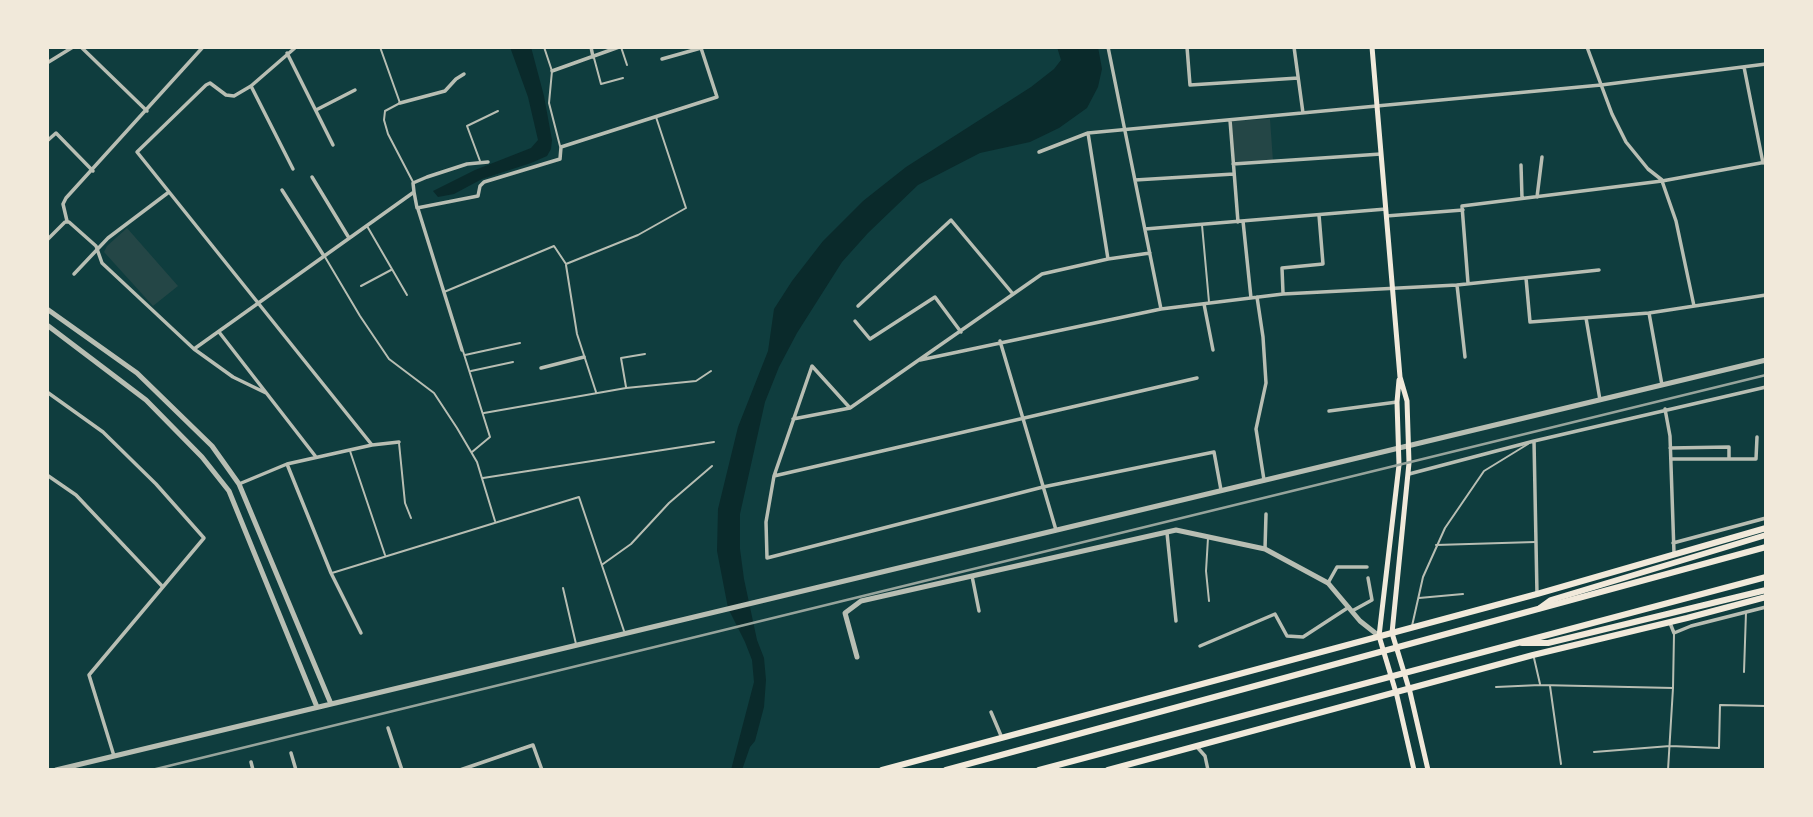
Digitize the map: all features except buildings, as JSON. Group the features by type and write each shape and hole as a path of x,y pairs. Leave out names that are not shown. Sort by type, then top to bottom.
{"main road":[{"path":"1372,47 1391,289 1400,377 1407,401 1409,474 1392,633 1409,689 1428,770"},
{"path":"1400,377 1397,402 1399,465 1379,636 1396,692 1414,770"},
{"path":"882,770 1537,594 1766,528"},
{"path":"1539,609 1551,600 1766,535"},
{"path":"946,770 1766,547"},
{"path":"1039,770 1766,577"},
{"path":"1517,643 1548,643 1766,590"},
{"path":"1537,594 1539,609"},
{"path":"1108,770 1533,655 1766,597"},
{"path":"1250,713 1255,730"}],"street":[{"path":"47,63 73,47"},
{"path":"81,47 147,111"},
{"path":"203,47 64,201 67,221 99,250 102,263 194,349 233,377 266,393"},
{"path":"296,47 251,86 234,96 229,96 216,86 206,85 137,152 372,445"},
{"path":"591,47 593,57"},
{"path":"552,71 620,47"},
{"path":"1108,47 1161,309"},
{"path":"1187,47 1190,85 1298,78"},
{"path":"1294,47 1303,113"},
{"path":"1587,47 1612,114 1626,142 1648,169 1662,181 1676,221 1694,306"},
{"path":"417,208 478,196 480,186 484,182 560,159 561,147 717,97 700,48 662,59"},
{"path":"287,53 333,145"},
{"path":"1040,152 1088,133 1601,85 1766,64"},
{"path":"1468,283 1462,206 1662,181 1765,162 1744,67"},
{"path":"400,103 445,91 464,74"},
{"path":"251,86 293,169"},
{"path":"316,110 355,90"},
{"path":"1230,120 1234,174 1251,298"},
{"path":"47,141 56,133 93,171"},
{"path":"1088,133 1108,259"},
{"path":"1233,164 1382,154"},
{"path":"1537,197 1542,157"},
{"path":"463,352 417,208 414,183 440,172 488,162"},
{"path":"1521,165 1522,198"},
{"path":"1135,180 1234,174"},
{"path":"312,177 349,238"},
{"path":"282,190 324,256"},
{"path":"74,274 108,238 169,192"},
{"path":"194,349 414,192"},
{"path":"1145,229 1319,215 1463,210"},
{"path":"1283,294 1282,268 1323,264 1319,215"},
{"path":"858,306 951,220 1013,294"},
{"path":"47,240 67,221"},
{"path":"793,419 850,408 1042,274 1108,259 1150,253"},
{"path":"920,360 1161,309 1283,294 1457,285 1600,270"},
{"path":"1526,278 1530,322 1649,313 1766,295"},
{"path":"1457,285 1465,357"},
{"path":"855,321 870,339 935,297 961,332"},
{"path":"1257,297 1266,383 1256,429 1264,480"},
{"path":"1207,303 1213,350"},
{"path":"47,309 154,388 212,446 239,484 331,704"},
{"path":"1649,313 1662,385"},
{"path":"1586,317 1600,400"},
{"path":"47,325 146,400 202,457 229,491 317,707"},
{"path":"219,331 316,457"},
{"path":"1000,341 1056,530"},
{"path":"541,368 584,357"},
{"path":"56,770 1766,360"},
{"path":"850,408 812,366 774,477 766,522 767,558 1043,487 1214,452 1222,491"},
{"path":"774,477 1197,378"},
{"path":"1409,474 1665,409 1766,387"},
{"path":"47,392 103,432 203,534 203,541 89,675 114,756"},
{"path":"1329,411 1397,402"},
{"path":"1665,409 1671,459 1674,553"},
{"path":"1671,459 1756,459 1757,437"},
{"path":"1534,441 1537,594"},
{"path":"229,491 239,484 287,464 350,449 399,442"},
{"path":"1670,448 1729,447 1730,459"},
{"path":"287,464 331,573 361,633"},
{"path":"47,475 76,495 162,586"},
{"path":"1265,550 1266,514"},
{"path":"1673,543 1766,518"},
{"path":"857,657 845,613 848,608 861,601 1176,530 1265,550 1328,583 1379,636"},
{"path":"1166,531 1176,621"},
{"path":"1328,583 1337,567 1367,567"},
{"path":"972,576 979,611"},
{"path":"1200,646 1275,614 1287,636 1303,636 1372,600 1368,578"},
{"path":"1670,622 1674,633 1691,626 1766,607"},
{"path":"991,712 1002,738"},
{"path":"388,728 402,770"},
{"path":"460,770 534,745 542,770"},
{"path":"1196,746 1205,756 1208,770"},
{"path":"291,753 296,770"},
{"path":"251,762 253,770"}],"lane":[{"path":"282,47 287,53"},
{"path":"380,47 400,103 385,111 384,120 399,157 414,183"},
{"path":"544,47 552,71 549,103 561,147"},
{"path":"620,47 627,65"},
{"path":"593,57 601,84 623,78"},
{"path":"481,162 467,126 498,111"},
{"path":"566,264 638,235 686,208 656,117"},
{"path":"1202,225 1207,303"},
{"path":"366,226 407,295"},
{"path":"443,292 554,246 566,264 577,334 596,393"},
{"path":"324,256 389,359 433,393 472,453 496,522"},
{"path":"361,286 392,269"},
{"path":"472,453 490,437 463,352 520,343"},
{"path":"626,388 621,358 645,354"},
{"path":"470,372 513,362"},
{"path":"484,414 626,388 696,381 711,371"},
{"path":"1412,627 1423,577 1436,545 1484,471 1534,441"},
{"path":"399,442 405,503 411,518"},
{"path":"482,478 714,442"},
{"path":"350,449 385,556"},
{"path":"602,565 631,544 669,503 712,466"},
{"path":"331,573 579,497 625,634"},
{"path":"1208,537 1206,571 1209,601"},
{"path":"1436,545 1536,542"},
{"path":"564,588 576,645"},
{"path":"1418,598 1464,594"},
{"path":"1744,672 1746,611"},
{"path":"1628,770 1668,769 1674,633"},
{"path":"1533,655 1540,685"},
{"path":"1496,687 1550,685 1673,688"},
{"path":"1550,685 1561,764"},
{"path":"1594,752 1670,746 1719,748 1720,705 1766,706"}],"shaded area":[{"path":"510,47 531,47 544,96 552,140 551,149 547,156 531,163 482,179 454,194 438,197 433,191 475,170 531,148 538,140 528,97"},
{"path":"1057,47 1098,47 1102,69 1098,87 1087,108 1059,128 1030,142 980,153 918,185 842,262 779,367 765,402 740,514 740,549 744,579 757,640 764,658 764,707 755,741 750,747 742,770 731,770 754,682 752,660 728,608 717,551 718,509 738,427 768,351 774,309 823,241 863,201 906,167 1031,87 1054,69 1061,60"},
{"path":"1270,119 1273,161 1233,163 1231,121"},
{"path":"127,228 178,286 153,306 104,252"}],"railway":[{"path":"152,770 1766,375"}]}
